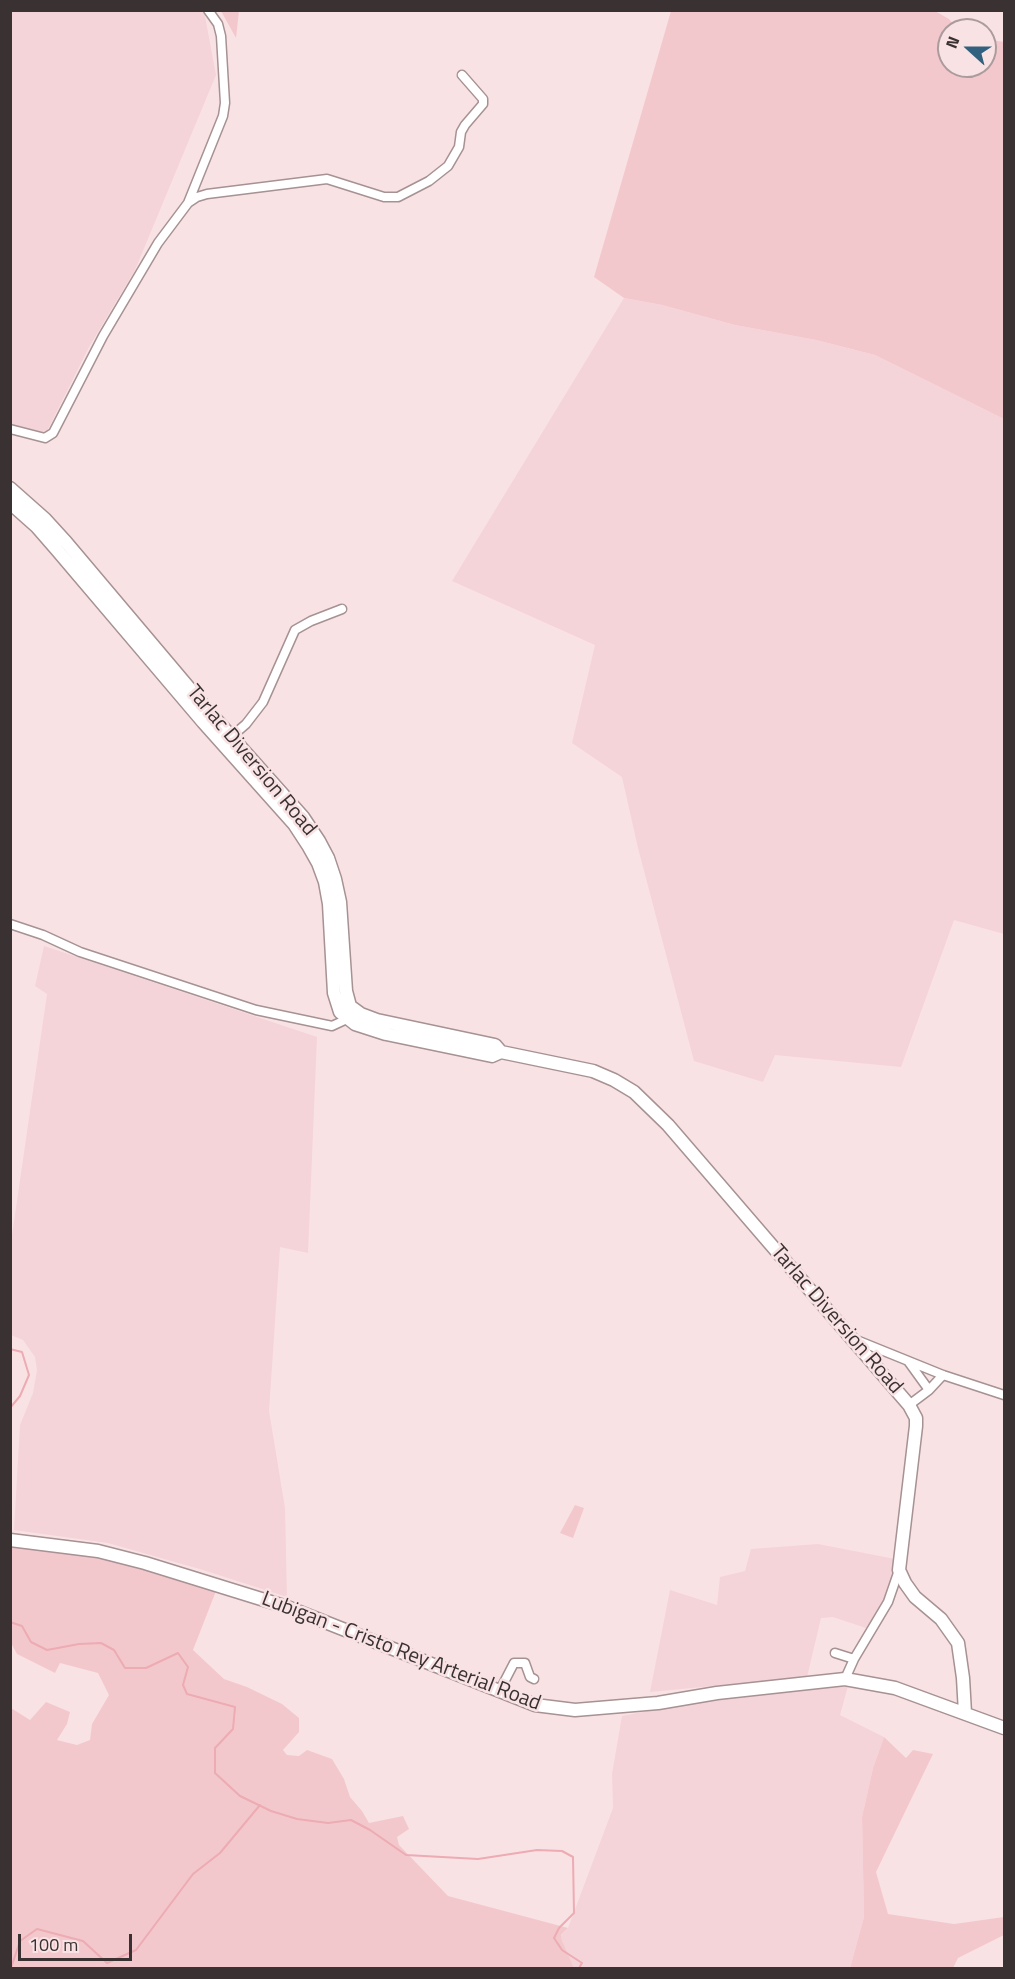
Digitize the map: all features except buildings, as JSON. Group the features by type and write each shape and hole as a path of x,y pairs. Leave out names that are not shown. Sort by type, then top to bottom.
{"main road":[{"name":"Tarlac Diversion Road","path":"10,488 45,519 66,542 303,817 328,858 340,902 346,991 350,1014"},
{"name":"Tarlac Diversion Road","path":"10,503 57,550 294,824 309,847 325,882 329,904 336,1003 340,1012 360,1014 389,1023 495,1045 501,1052 593,1071 634,1092 668,1125 909,1405 916,1418 916,1426 899,1570"},
{"name":"Lubigan - Cristo Rey Arterial Road","path":"10,1540 98,1551 145,1563 286,1607 535,1705 575,1710 658,1703 717,1693 845,1679 895,1688 1005,1728"},
{"path":"899,1570 904,1583 915,1597 941,1619 958,1643 965,1713"}],"street":[{"path":"10,429 45,438 53,433 103,336 158,243 188,203 223,116 225,103 221,36 218,24 208,10"},
{"path":"188,203 207,194 327,179 389,198 398,197 429,181 448,166 459,147 461,132 483,104 483,99 462,75"},
{"path":"231,736 246,724 263,702 295,630 342,609"},
{"path":"10,924 43,935 80,952 256,1010 332,1026 350,1014"},
{"path":"854,1339 943,1376 1005,1395"},
{"path":"908,1361 929,1390"},
{"path":"909,1405 943,1376"},
{"path":"845,1679 854,1659 888,1602 899,1570"},
{"path":"836,1653 854,1659"},
{"path":"499,1692 514,1663 525,1663 530,1677 534,1679"}],"shaded area":[{"path":"10,11 204,11 216,75 135,270 89,347 46,433 11,424"},
{"path":"221,11 239,11 236,38"},
{"path":"671,11 935,11 947,18 937,18 937,78 997,78 997,41 1004,42 1004,419 875,355 624,298 594,277"},
{"path":"624,298 875,355 1004,419 1004,934 954,920 901,1067 775,1055 763,1082 694,1061 638,848 622,777 572,743 595,645 452,581"},
{"path":"44,946 317,1037 308,1253 280,1247 269,1411 285,1508 287,1597 108,1543 14,1530 20,1425 33,1393 37,1370 35,1357 23,1340 11,1335 10,1249 47,994 35,986"},
{"path":"575,1505 584,1508 573,1538 560,1533"},
{"path":"818,1544 895,1559 888,1595 869,1629 833,1617 821,1618 807,1677 650,1692 670,1590 717,1605 720,1577 745,1571 751,1549"},
{"path":"11,1547 111,1559 216,1591 193,1650 224,1679 282,1704 299,1718 299,1732 283,1750 287,1755 299,1756 307,1750 332,1759 344,1779 350,1797 369,1823 403,1816 409,1829 397,1837 399,1845 448,1896 568,1928 561,1935 574,1968 11,1968 11,1708 30,1720 46,1702 70,1712 67,1724 57,1740 77,1745 90,1740 92,1724 109,1695 98,1673 60,1663 55,1673 17,1654 11,1643"},
{"path":"848,1686 840,1715 884,1737 873,1768 862,1817 864,1917 850,1968 574,1968 563,1946 561,1936 568,1928 613,1808 612,1774 622,1716 683,1704 783,1691"},
{"path":"884,1737 906,1758 913,1750 933,1754 876,1872 888,1914 954,1924 1004,1917 1004,1935 958,1958 953,1968 850,1968 864,1917 862,1817 873,1768"}],"waterway":[{"path":"10,1349 22,1352 29,1375 20,1396 10,1408"},
{"path":"10,1622 22,1626 31,1642 47,1650 79,1644 101,1643 114,1650 125,1668 146,1668 178,1653 188,1667 183,1685 187,1694 235,1707 233,1729 215,1748 215,1773 240,1796 271,1811 297,1819 328,1823 351,1820 406,1855 478,1859 537,1850 562,1851 573,1857 574,1913 559,1928 554,1938 562,1950 582,1963 579,1968"},
{"path":"11,1968 20,1941 37,1929 83,1941 107,1963 136,1950 193,1874 220,1853 260,1805"}]}
